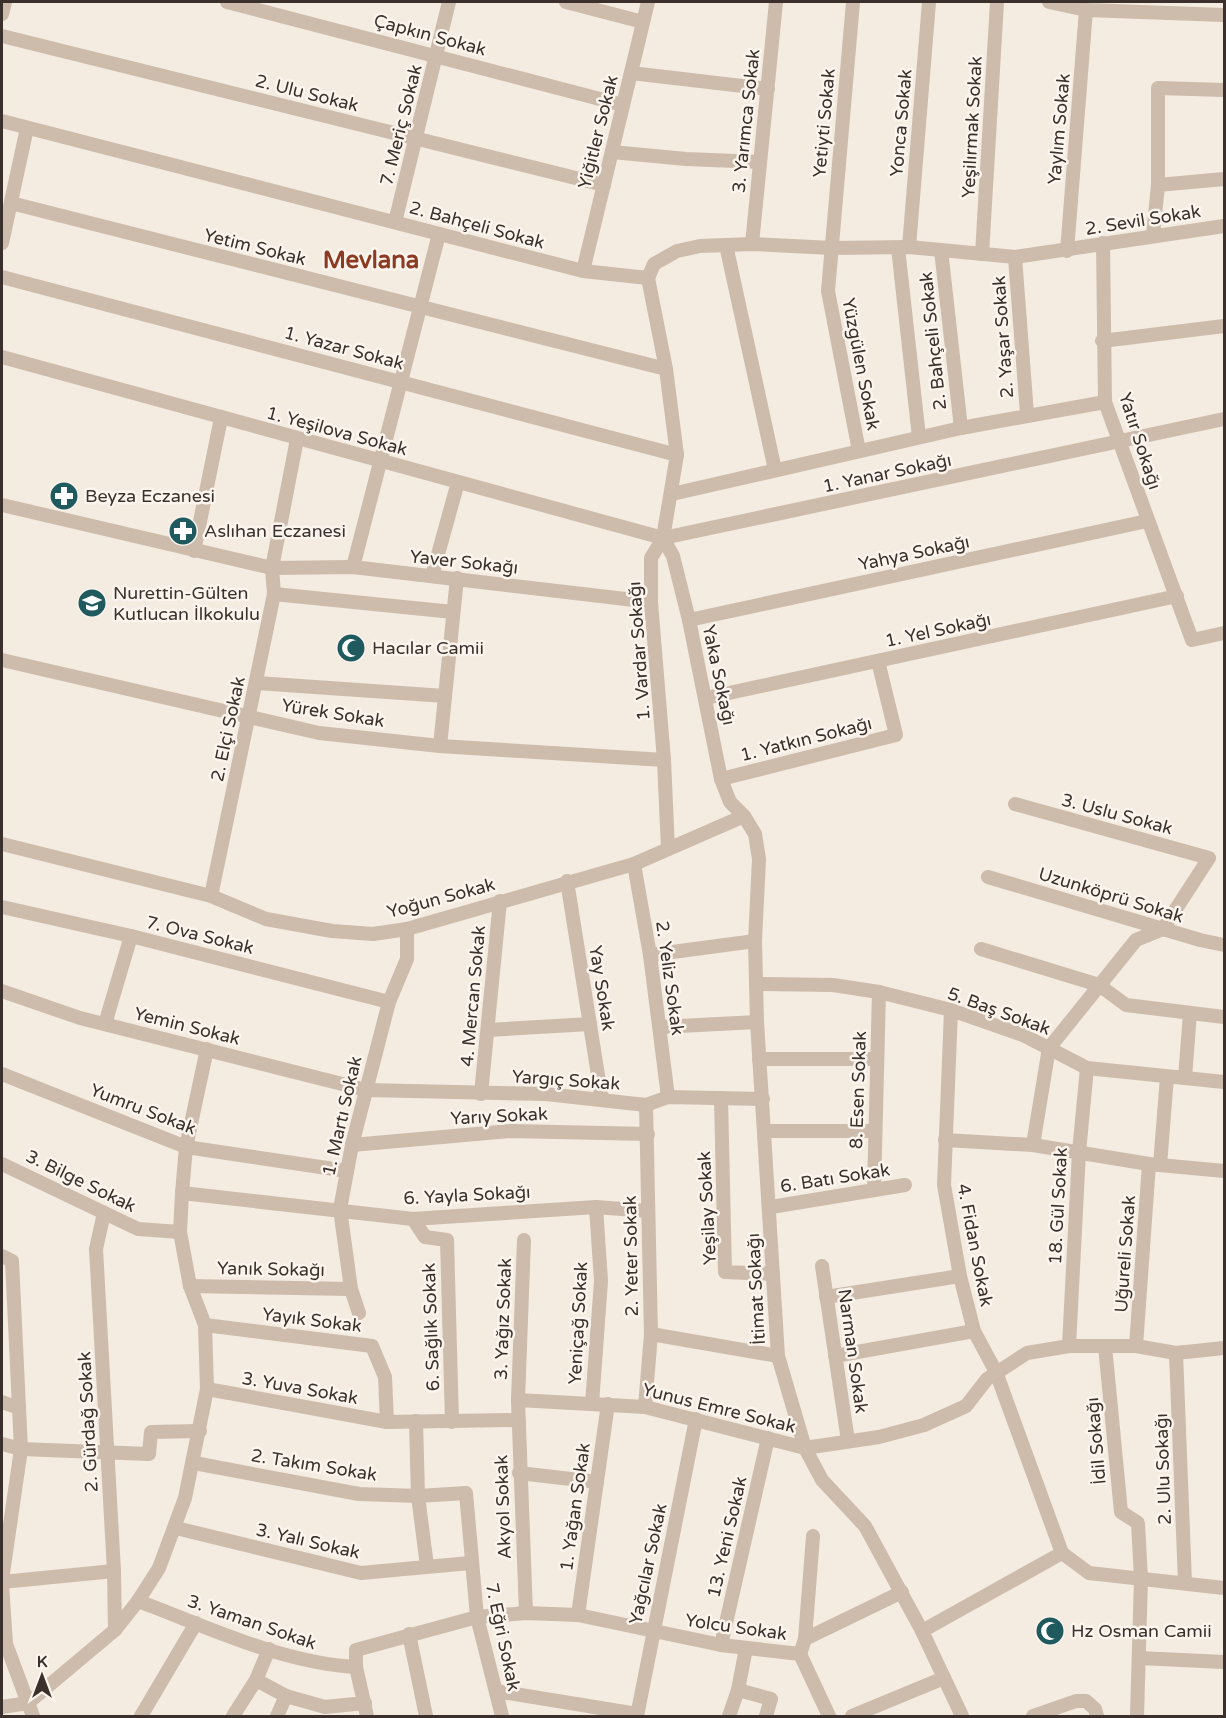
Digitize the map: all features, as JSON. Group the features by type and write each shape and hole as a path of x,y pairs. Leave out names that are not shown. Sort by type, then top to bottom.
{"street":[{"path":"2,15 5,2"},
{"name":"Çapkın Sokak","path":"227,2 623,105"},
{"name":"7. Meriç Sokak","path":"395,222 449,2"},
{"path":"566,2 643,22"},
{"name":"Yiğitler Sokak","path":"583,271 648,2"},
{"name":"3. Yarımca Sokak","path":"752,244 776,2"},
{"name":"Yetiyti Sokak","path":"832,248 853,2"},
{"name":"Yonca Sokak","path":"919,437 903,248 928,2"},
{"name":"Yeşilırmak Sokak","path":"982,254 997,2"},
{"path":"1050,2 1086,10 1224,15"},
{"name":"Yaylım Sokak","path":"1067,251 1086,10"},
{"name":"2. Ulu Sokak","path":"2,36 604,185"},
{"path":"631,73 768,89"},
{"path":"1153,236 1158,185 1158,88 1224,90"},
{"name":"2. Bahçeli Sokak","path":"2,121 583,271 648,278 654,264 677,251 726,245 903,248 1016,257 1067,251"},
{"path":"2,243 27,128"},
{"path":"612,152 686,159 760,162"},
{"path":"1158,185 1224,179"},
{"name":"Yetim Sokak","path":"10,203 666,369"},
{"name":"2. Sevil Sokak","path":"1067,251 1103,243 1224,226"},
{"path":"353,567 439,234"},
{"name":"Yatır Sokağı","path":"1103,243 1102,341 1105,402 1192,640 1224,633"},
{"path":"726,245 775,470"},
{"name":"Yüzgülen Sokak","path":"832,248 828,291 859,451"},
{"name":"2. Bahçeli Sokak","path":"941,250 961,428"},
{"name":"2. Yaşar Sokak","path":"1016,257 1027,414"},
{"name":"1. Yazar Sokak","path":"2,277 677,455"},
{"name":"1. Vardar Sokağı","path":"648,278 666,369 677,455 663,538 651,558 651,602 664,760 668,849"},
{"path":"1102,341 1224,326"},
{"name":"1. Yeşilova Sokak","path":"2,358 663,538"},
{"path":"672,494 961,428 1027,414 1105,402"},
{"path":"194,551 221,418"},
{"name":"1. Yanar Sokağı","path":"663,538 1224,419"},
{"name":"2. Elçi Sokak","path":"211,896 274,594 272,568 297,438"},
{"path":"432,576 458,482"},
{"name":"Yaver Sokağı","path":"2,505 272,568 353,567 651,602"},
{"name":"Yahya Sokağı","path":"689,620 1147,521"},
{"name":"Yaka Sokağı","path":"663,538 674,556 706,698 721,779 730,802 744,816"},
{"path":"440,746 457,578"},
{"path":"274,594 453,612"},
{"name":"1. Yel Sokağı","path":"706,698 1177,596"},
{"name":"Yürek Sokak","path":"2,660 319,733 440,746 664,760"},
{"name":"1. Yatkın Sokağı","path":"721,779 896,735 878,661"},
{"path":"257,683 445,696"},
{"name":"3. Uslu Sokak","path":"1015,804 1209,858 1163,929"},
{"name":"Yoğun Sokak","path":"2,844 211,896 266,919 332,931 373,934 407,929 567,881 634,864 744,816"},
{"name":"İtimat Sokağı","path":"744,816 755,834 759,859 755,941 757,1022 771,1207 778,1356 805,1448 822,1480 865,1526 922,1631 962,1716"},
{"name":"2. Yeliz Sokak","path":"634,864 650,955 668,1097"},
{"name":"Uzunköprü Sokak","path":"988,877 1224,945"},
{"name":"Yay Sokak","path":"567,881 602,1101"},
{"name":"4. Mercan Sokak","path":"481,1094 500,901"},
{"name":"7. Ova Sokak","path":"2,907 131,936 389,1002"},
{"name":"1. Martı Sokak","path":"359,1313 351,1289 340,1209 352,1145 389,1002 407,960 407,929"},
{"path":"1033,1145 1049,1048 1136,940 1163,929"},
{"path":"105,1024 131,936"},
{"path":"650,955 755,941"},
{"path":"981,949 1099,985 1126,1005 1224,1017"},
{"name":"5. Baş Sokak","path":"757,984 833,985 879,992 951,1010 1023,1035 1087,1068 1224,1082"},
{"name":"Yemin Sokak","path":"2,991 105,1024 366,1090"},
{"name":"8. Esen Sokak","path":"873,1190 879,992"},
{"name":"4. Fidan Sokak","path":"951,1010 944,1185 960,1276 974,1330 996,1372 1062,1553"},
{"path":"1185,1078 1190,1013"},
{"path":"660,1028 757,1022"},
{"path":"488,1030 590,1024"},
{"path":"2,1707 30,1710 115,1630 138,1601 159,1568 176,1528 194,1463 207,1389 205,1325 190,1286 180,1232 186,1147 207,1048"},
{"path":"759,1059 877,1059"},
{"name":"18. Gül Sokak","path":"1069,1346 1078,1152 1087,1068"},
{"name":"Yumru Sokak","path":"2,1074 186,1147 347,1171"},
{"name":"Uğureli Sokak","path":"1136,1346 1154,1165 1167,1077"},
{"name":"Yargıç Sokak","path":"366,1090 546,1094 646,1105 668,1097 763,1099"},
{"name":"Yeşilay Sokak","path":"721,1098 725,1272 773,1274"},
{"name":"2. Yeter Sokak","path":"645,1407 651,1334 646,1211 648,1134 646,1105"},
{"name":"Yarıy Sokak","path":"352,1145 512,1131 648,1134"},
{"path":"765,1131 875,1131"},
{"path":"945,1140 1033,1145 1154,1165 1224,1171"},
{"name":"3. Bilge Sokak","path":"2,1164 138,1228 180,1232"},
{"name":"6. Batı Sokak","path":"771,1207 905,1185"},
{"name":"6. Yayla Sokağı","path":"182,1193 413,1219 596,1207 646,1211"},
{"name":"Yeniçağ Sokak","path":"592,1404 601,1281 596,1207"},
{"name":"2. Gürdağ Sokak","path":"104,1213 96,1249 114,1571 115,1630"},
{"name":"6. Sağlık Sokak","path":"413,1219 425,1237 447,1240 452,1422"},
{"name":"3. Yağız Sokak","path":"518,1400 524,1240"},
{"path":"7,1259 21,1449 5,1526 2,1582 4,1643 30,1710"},
{"name":"Narman Sokak","path":"822,1266 848,1442"},
{"path":"826,1297 960,1276"},
{"name":"Yanık Sokağı","path":"190,1286 351,1289"},
{"name":"Yayık Sokak","path":"205,1325 372,1346 385,1377 387,1422"},
{"path":"835,1356 974,1330"},
{"path":"651,1334 778,1356"},
{"path":"2,1340 15,1347"},
{"path":"805,1448 848,1442 924,1425 966,1406 996,1372 1027,1353 1069,1346 1136,1346 1176,1353 1224,1348"},
{"name":"İdil Sokağı","path":"1105,1346 1121,1512 1138,1523 1141,1579"},
{"name":"2. Ulu Sokağı","path":"1176,1353 1185,1583"},
{"name":"3. Yuva Sokak","path":"207,1389 387,1422 518,1420"},
{"name":"Yunus Emre Sokak","path":"518,1400 645,1407 805,1448"},
{"name":"Akyol Sokak","path":"518,1400 526,1613"},
{"path":"2,1402 19,1408"},
{"name":"1. Yağan Sokak","path":"578,1615 608,1404"},
{"name":"Yağcılar Sokak","path":"637,1715 696,1419"},
{"path":"416,1421 418,1496 427,1566"},
{"path":"2,1444 21,1449 149,1454 151,1432 200,1431"},
{"name":"13. Yeni Sokak","path":"721,1644 768,1438"},
{"name":"2. Takım Sokak","path":"194,1463 358,1494 418,1496 466,1493"},
{"path":"519,1473 597,1482"},
{"name":"7. Eğri Sokak","path":"466,1493 470,1563 477,1617 502,1716"},
{"name":"3. Yalı Sokak","path":"176,1528 360,1573 470,1563"},
{"path":"806,1639 813,1536"},
{"path":"922,1631 1062,1553 1089,1574 1224,1588"},
{"path":"2,1582 114,1571"},
{"path":"1137,1716 1141,1579"},
{"name":"Yolcu Sokak","path":"356,1667 356,1650 477,1617 526,1613 578,1615 652,1632 746,1648 800,1654 806,1639 902,1592"},
{"name":"3. Yaman Sokak","path":"138,1601 269,1649 320,1665 356,1667"},
{"path":"141,1716 196,1623"},
{"path":"409,1634 426,1716"},
{"path":"729,1716 738,1690 746,1648"},
{"path":"233,1716 256,1680 269,1649"},
{"path":"800,1654 829,1716"},
{"path":"1139,1658 1224,1662"},
{"path":"256,1680 286,1696 325,1712 366,1710 356,1667"},
{"path":"852,1716 944,1678"},
{"path":"738,1690 771,1699 766,1716"},
{"path":"496,1691 637,1715"},
{"path":"277,1716 286,1696"},
{"path":"1033,1716 1076,1701 1086,1701 1095,1708 1097,1716"}],"place":[{"name":"Beyza Eczanesi","path":"64,496"},
{"name":"Aslıhan Eczanesi","path":"183,531"},
{"name":"Nurettin-Gülten Kutlucan İlkokulu","path":"92,603"},
{"name":"Hacılar Camii","path":"351,648"},
{"name":"Hz Osman Camii","path":"1050,1631"}],"district":[{"name":"Mevlana","path":"371,260"}]}
